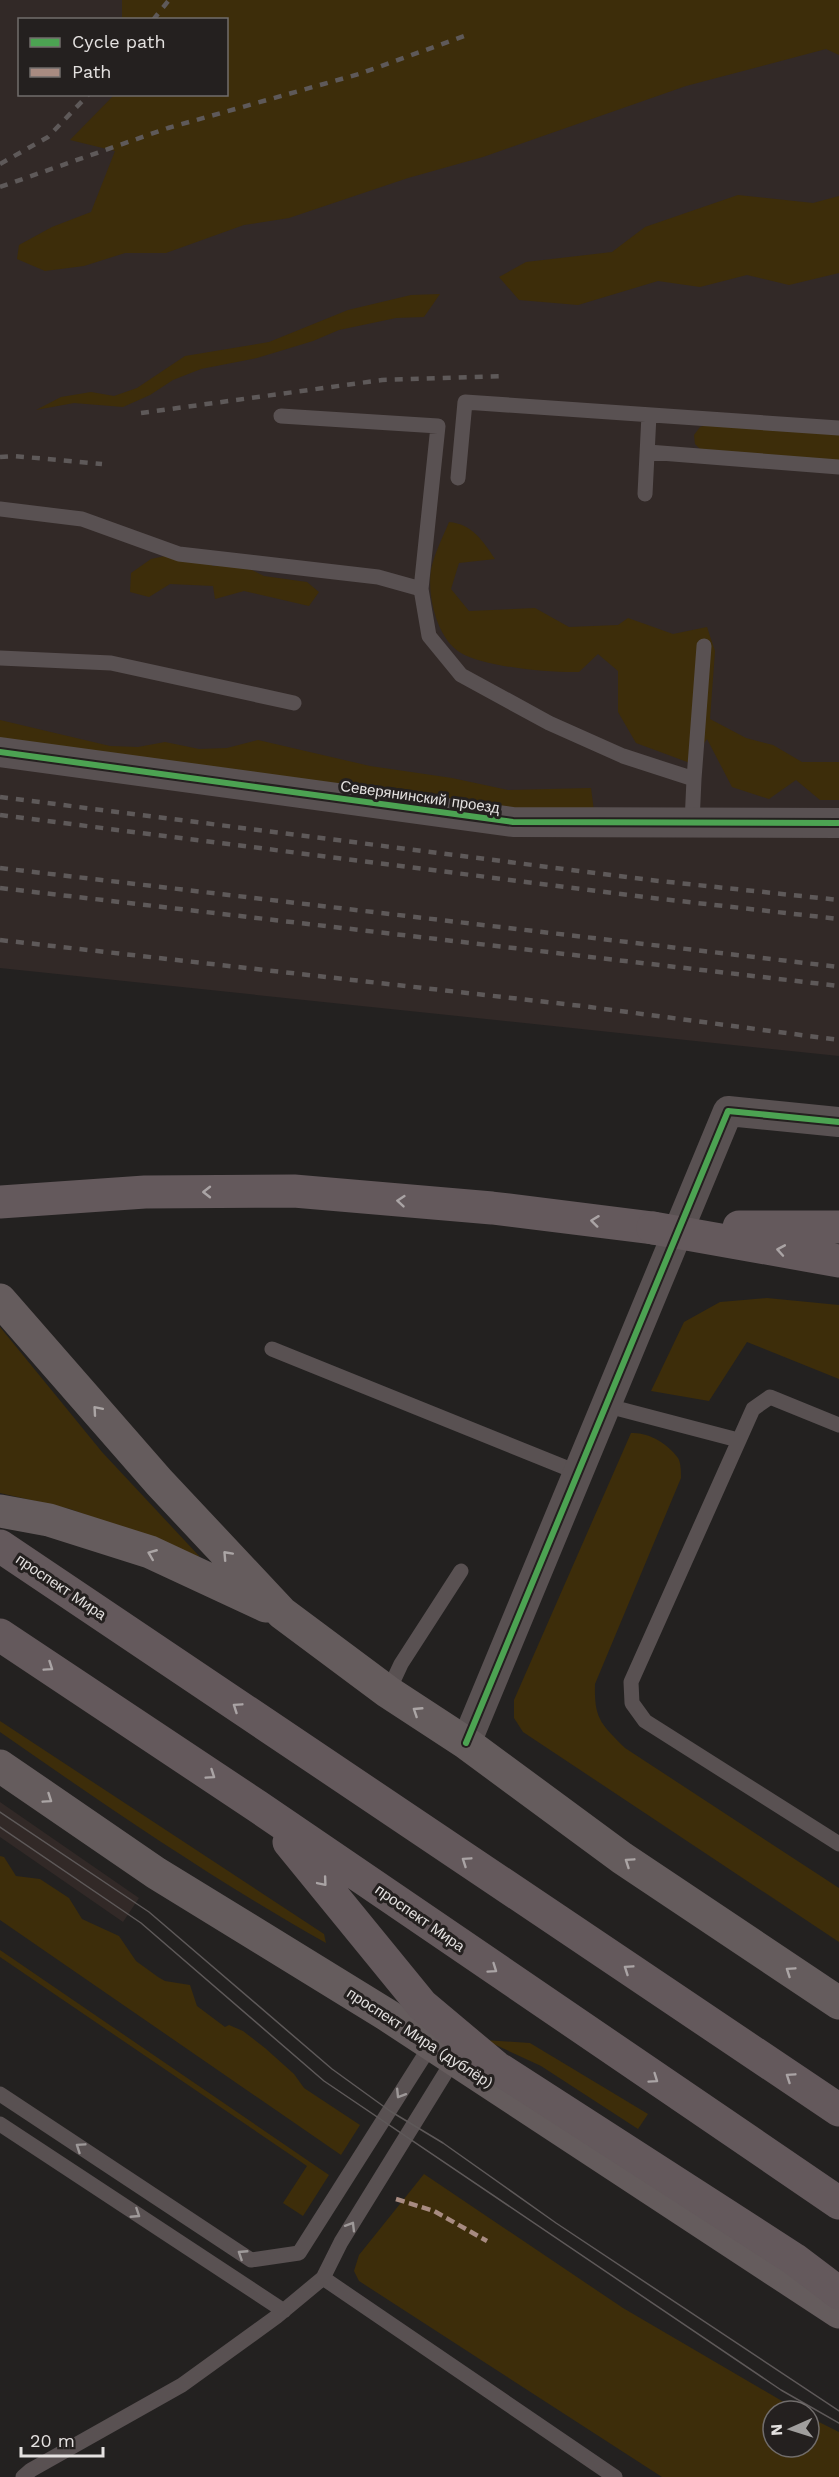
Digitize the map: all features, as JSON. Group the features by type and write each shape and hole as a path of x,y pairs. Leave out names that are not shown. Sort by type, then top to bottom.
{"main road":[{"path":"0,1202 145,1192 294,1191 492,1208 653,1228 839,1261"},
{"path":"653,1228 839,1227"},
{"path":"0,1300 159,1482 282,1613 388,1692 466,1743 622,1858 839,2003"},
{"path":"0,1511 49,1520 150,1552 282,1613"},
{"name":"проспект Мира","path":"0,1546 839,2110"},
{"name":"проспект Мира","path":"0,1635 257,1806 839,2204"},
{"name":"проспект Мира (дублёр)","path":"0,1766 231,1921 442,2052 839,2312"},
{"path":"257,1806 422,2005 496,2067"},
{"path":"231,1921 496,2067 794,2259 839,2293"}],"street":[{"name":"Северянинский проезд","path":"0,752 513,822 839,823"},
{"path":"466,1743 608,1406 728,1111 839,1122"}],"lane":[{"path":"458,478 465,402 839,428"},
{"path":"645,494 649,415"},
{"path":"281,416 438,426 421,589 429,636 461,675 549,723 623,756 694,779"},
{"path":"648,452 839,467"},
{"path":"0,508 82,519 179,554 378,577 421,589"},
{"path":"693,823 704,645"},
{"path":"0,658 111,663 294,703"},
{"path":"272,1349 579,1473"},
{"path":"839,1425 770,1397 753,1409 631,1682 632,1703 645,1721 839,1844"},
{"path":"608,1406 738,1440"},
{"path":"388,1692 401,1664 461,1571"},
{"path":"0,2094 251,2260 299,2253 442,2052"},
{"path":"23,2477 31,2470 182,2385 284,2311 323,2278 442,2052"},
{"path":"0,2124 284,2311"},
{"path":"323,2278 615,2477"}],"shaded area":[{"path":"0,0 839,0 839,1056 0,968"},
{"path":"122,0 839,0 839,55 826,49 686,86 483,157 408,178 289,218 244,225 166,253 125,253 84,266 45,271 17,259 19,245 52,227 91,212 115,151 70,140 113,96 228,96 228,18 122,18"},
{"path":"738,195 813,203 839,196 839,273 789,285 747,275 700,287 658,281 578,305 519,300 499,277 526,262 612,252 645,227"},
{"path":"440,294 424,317 396,318 339,330 313,341 257,358 201,369 173,380 150,395 123,407 74,403 36,410 61,397 91,392 114,396 137,388 185,356 269,342 348,310 411,295"},
{"path":"713,423 839,432 839,463 703,452 695,444 694,435 700,427"},
{"path":"449,522 457,523 470,530 481,540 495,559 459,563 451,589 469,611 535,608 569,627 618,625 628,618 673,634 707,627 715,651 710,719 746,738 773,745 802,762 839,762 839,800 820,800 796,780 769,799 732,787 707,739 690,763 636,743 618,712 618,671 598,654 579,672 567,672 501,665 461,653 446,638 432,604 430,580 432,564"},
{"path":"194,550 213,566 244,566 264,576 307,582 319,592 309,606 244,591 215,599 213,586 170,584 149,597 130,592 131,573 151,559"},
{"path":"0,720 110,746 138,747 165,742 199,749 227,748 258,740 370,766 452,778 508,790 591,788 594,811 608,828 0,751"},
{"path":"767,1298 839,1305 839,1379 747,1342 709,1401 651,1391 684,1322 720,1302"},
{"path":"0,1327 102,1452 200,1557 70,1509 0,1493"},
{"path":"631,1433 651,1437 669,1448 679,1460 681,1478 595,1684 598,1713 610,1733 625,1748 839,1888 839,1942 523,1732 514,1718 514,1700"},
{"path":"0,1721 324,1934 326,1943 161,1842 80,1787 0,1732"},
{"path":"0,1802 139,1898 123,1922 0,1837"},
{"path":"0,1856 4,1857 16,1876 40,1879 69,1898 82,1919 119,1936 136,1961 158,1977 165,1981 190,1985 197,2006 225,2027 229,2025 243,2031 294,2074 304,2088 360,2125 341,2155 0,1920"},
{"path":"0,1950 329,2175 303,2216 283,2203 307,2166 0,1957"},
{"path":"485,2040 530,2043 648,2114 638,2129 541,2066"},
{"path":"424,2174 623,2308 778,2399 761,2399 761,2459 821,2459 821,2423 839,2432 839,2477 662,2477 359,2281 354,2271 359,2255"}],"tram line":[{"path":"0,1812 149,1912 332,2069 390,2111 443,2143 556,2223 839,2411"},
{"path":"0,1827 141,1923 324,2081 781,2390 839,2423"}],"railway":[{"path":"155,18 169,0"},
{"path":"0,187 168,128 359,74 470,34"},
{"path":"0,164 48,137 87,96"},
{"path":"141,413 382,380 505,376"},
{"path":"0,457 14,456 102,464"},
{"path":"0,797 650,880 839,900"},
{"path":"0,815 644,897 839,919"},
{"path":"0,868 839,967"},
{"path":"0,888 839,986"},
{"path":"0,940 582,1006 839,1040"}],"marked path":[{"path":"396,2199 434,2211 487,2241"}],"cycle path":[{"path":"0,752 513,822 839,823"},
{"path":"466,1743 728,1111 839,1122"}]}
